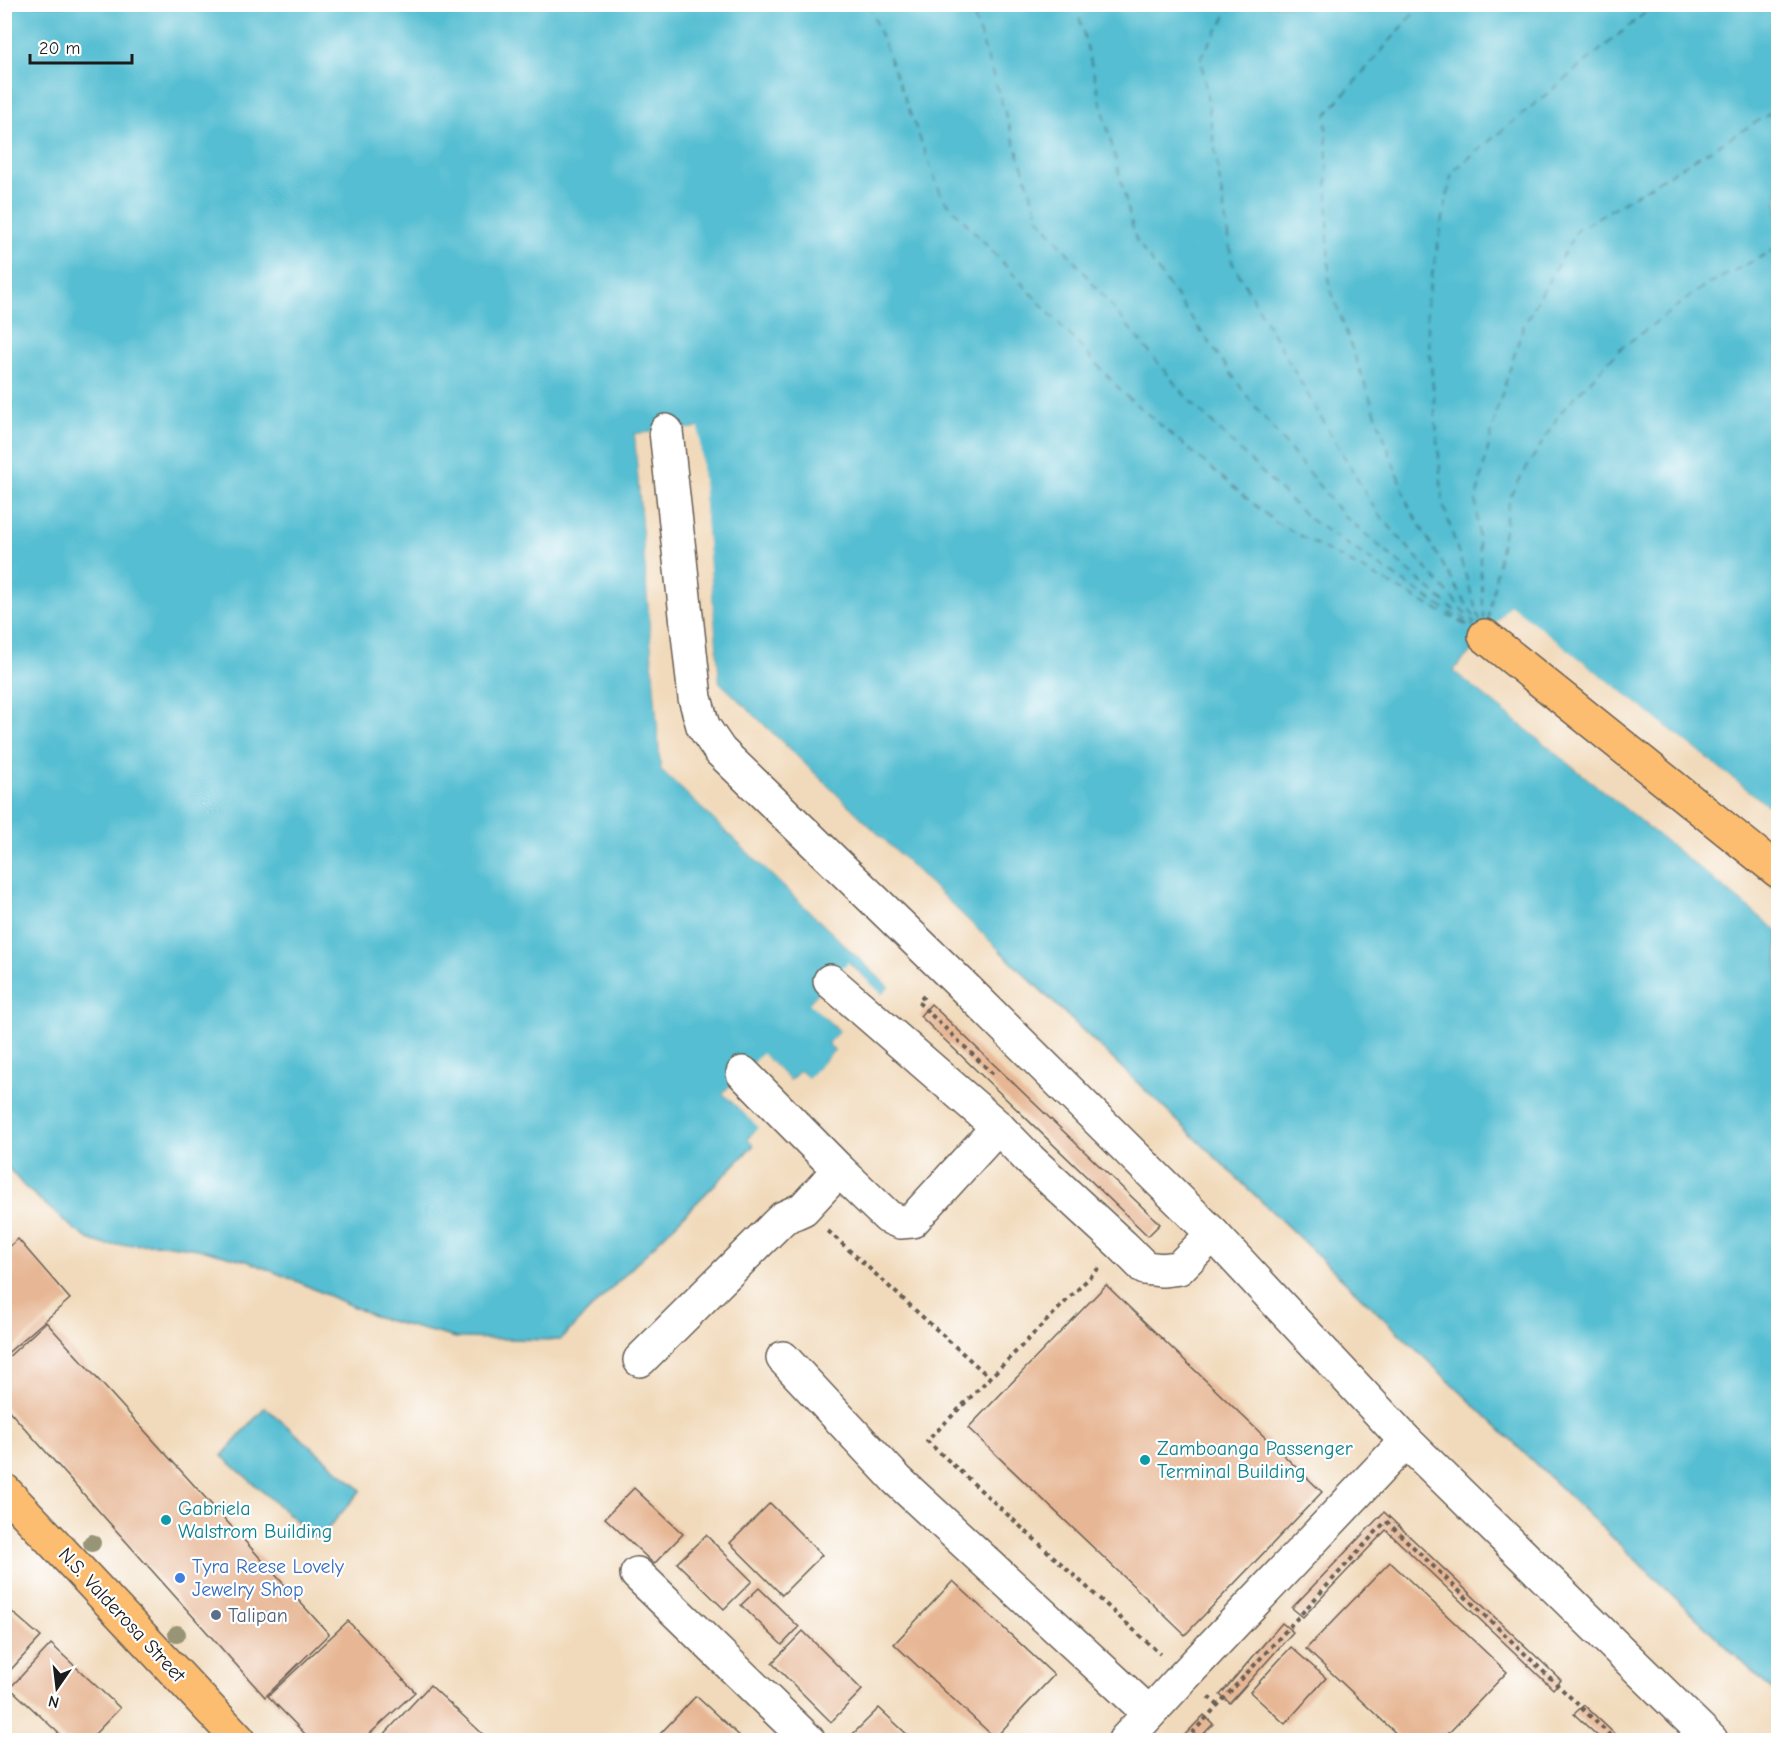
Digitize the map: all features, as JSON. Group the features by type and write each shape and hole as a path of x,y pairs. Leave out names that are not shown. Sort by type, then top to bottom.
{"main road":[{"path":"1485,636 1779,871"},
{"name":"N.S. Valderosa Street","path":"4,1490 239,1740"}],"street":[{"path":"666,431 695,698 703,726 720,751 965,988 1213,1234 1406,1441 1711,1740"},
{"path":"830,981 998,1127 1145,1268 1162,1270 1179,1268 1213,1234"},
{"path":"743,1072 888,1217 900,1222 912,1221 998,1127"},
{"path":"640,1360 783,1218 803,1209 839,1170"},
{"path":"783,1358 897,1480 1149,1713"},
{"path":"1125,1740 1406,1441"},
{"path":"637,1574 808,1740"}],"path":[{"path":"803,1209 990,1378"},
{"path":"927,1441 1218,1705"},
{"path":"1186,1740 1386,1521 1615,1740"}],"water":[{"path":"4,5 1778,5 1778,814 1510,605 1454,671 1778,931 1778,1696 719,682 698,428 635,434 661,769 889,987 882,995 849,963 810,1002 840,1032 828,1043 835,1050 808,1079 800,1071 790,1081 762,1054 723,1093 759,1127 748,1138 754,1145 560,1340 456,1338 378,1318 247,1261 205,1250 163,1244 106,1245 88,1239 74,1229 24,1186 4,1163"},
{"path":"265,1407 361,1490 318,1540 222,1456"}],"pier":[{"path":"699,428 719,682 1000,951 998,953 717,684 696,431 638,437 663,767 892,987 884,997 881,997 848,967 814,1002 843,1030 832,1043 838,1049 837,1052 809,1081 800,1075 791,1084 762,1058 727,1093 761,1125 761,1129 752,1139 756,1147 748,1139 758,1127 723,1093 762,1053 790,1081 800,1071 808,1078 835,1050 828,1043 840,1031 809,1003 848,962 882,994 889,987 661,769 635,434"},
{"path":"1510,604 1778,814 1778,817 1510,609 1458,670 1778,927 1778,931 1454,671"}],"building":[{"path":"931,1004 1160,1224 1148,1236 920,1016"},
{"path":"18,1239 70,1299 4,1356 4,1251"},
{"name":"Zamboanga Passenger Terminal Building","path":"1106,1285 1322,1492 1185,1635 968,1428"},
{"name":"Gabriela Walstrom Building","path":"46,1322 329,1634 265,1697 4,1405 4,1361"},
{"path":"634,1488 683,1534 654,1564 605,1518"},
{"path":"770,1503 822,1555 782,1595 730,1543"},
{"path":"1384,1512 1561,1680 1553,1689 1386,1530 1303,1617 1292,1608"},
{"path":"706,1535 752,1581 724,1609 677,1563"},
{"path":"1390,1562 1507,1672 1442,1740 1403,1740 1306,1649"},
{"path":"953,1581 1054,1675 995,1738 894,1644"},
{"path":"759,1588 799,1627 782,1645 741,1605"},
{"path":"4,1605 41,1637 4,1677"},
{"path":"348,1621 415,1692 363,1740 311,1740 268,1696"},
{"path":"1282,1623 1293,1632 1230,1703 1220,1695"},
{"path":"803,1631 862,1690 831,1722 772,1663"},
{"path":"51,1644 120,1708 89,1740 66,1740 10,1688"},
{"path":"1291,1647 1326,1678 1285,1724 1250,1692"},
{"path":"430,1685 487,1738 485,1740 379,1740"},
{"path":"696,1696 744,1740 667,1740 660,1734"},
{"path":"1584,1705 1621,1740 1602,1740 1574,1714"},
{"path":"879,1708 913,1740 852,1740 849,1738"},
{"path":"1204,1715 1213,1724 1198,1740 1180,1740"}],"ferry route":[{"path":"869,4 942,197 1125,395 1275,522 1471,628"},
{"path":"970,4 1039,218 1187,398 1308,518 1471,627"},
{"path":"1076,4 1136,240 1250,400 1342,514 1473,626"},
{"path":"1233,4 1201,57 1232,262 1376,511 1475,624"},
{"path":"1422,4 1326,115 1329,284 1409,507 1477,622"},
{"path":"1480,621 1443,504 1426,306 1452,172 1656,4"},
{"path":"1484,620 1476,500 1497,410 1523,327 1577,230 1778,109"},
{"path":"1488,620 1510,496 1560,413 1620,349 1703,287 1778,248"}],"place":[{"name":"Zamboanga Passenger Terminal Building","path":"1145,1460"},
{"name":"Gabriela Walstrom Building","path":"166,1520"},
{"name":"Tyra Reese Lovely Jewelry Shop","path":"180,1578"},
{"name":"Talipan","path":"216,1615"}]}
